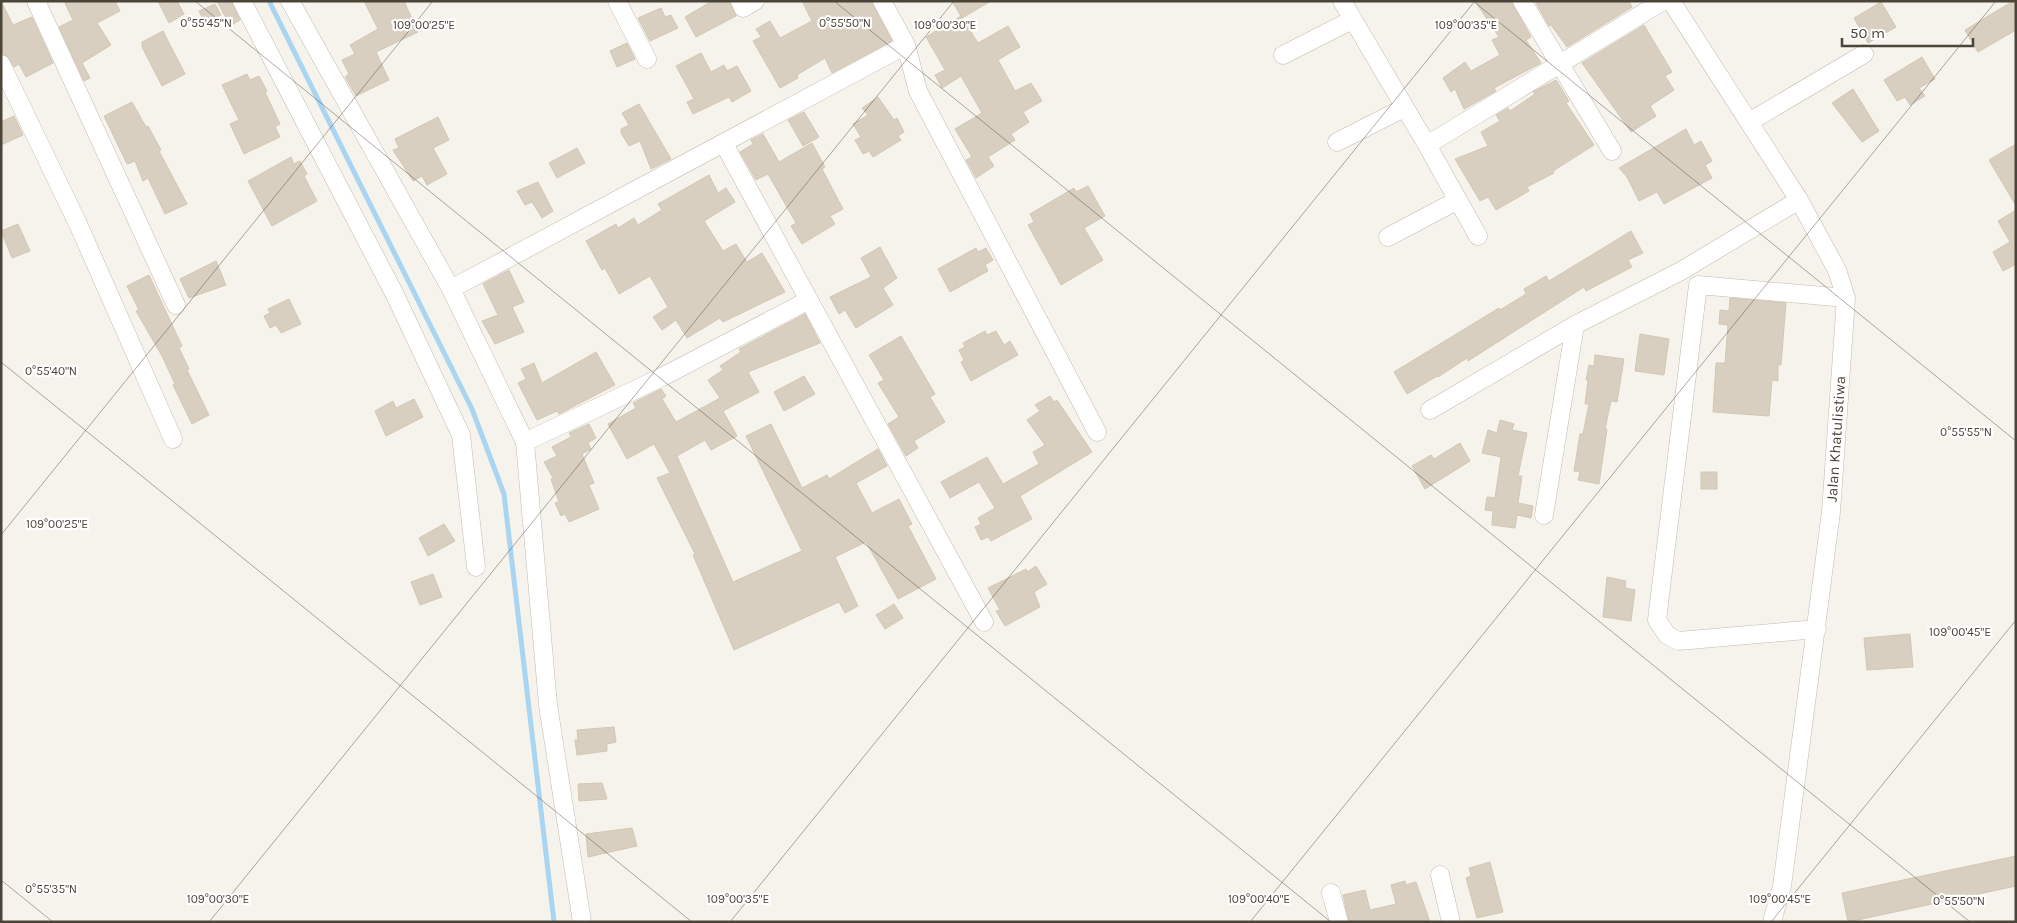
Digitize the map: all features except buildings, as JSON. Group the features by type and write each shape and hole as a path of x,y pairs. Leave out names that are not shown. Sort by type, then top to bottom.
{"street":[{"path":"36,1 176,305"},
{"path":"242,1 395,295 461,435 476,567"},
{"path":"290,1 452,289 525,442 548,705 582,922"},
{"path":"618,1 647,59"},
{"path":"740,1 743,8 755,1"},
{"path":"882,1 906,45 918,91 1097,432"},
{"path":"1342,1 1428,146 1478,236"},
{"path":"1522,1 1612,151"},
{"path":"1428,146 1663,1"},
{"name":"Jalan Khatulistiwa","path":"1671,1 1798,200 1837,270 1846,298 1832,502 1817,629 1782,886 1772,922"},
{"path":"1283,55 1352,20"},
{"path":"452,289 906,45"},
{"path":"1748,122 1864,54"},
{"path":"1,64 78,224 173,438"},
{"path":"1337,142 1404,108"},
{"path":"724,144 984,622"},
{"path":"1388,237 1458,200"},
{"path":"1430,410 1575,325 1681,271 1798,200"},
{"path":"1681,271 1698,285 1846,298"},
{"path":"1698,285 1657,620 1667,635 1678,641 1817,629"},
{"path":"525,442 662,377 809,300"},
{"path":"1544,515 1575,325"},
{"path":"1440,875 1451,922"},
{"path":"1331,893 1339,922"}],"waterway":[{"path":"269,1 472,409 504,494 554,922"}]}
